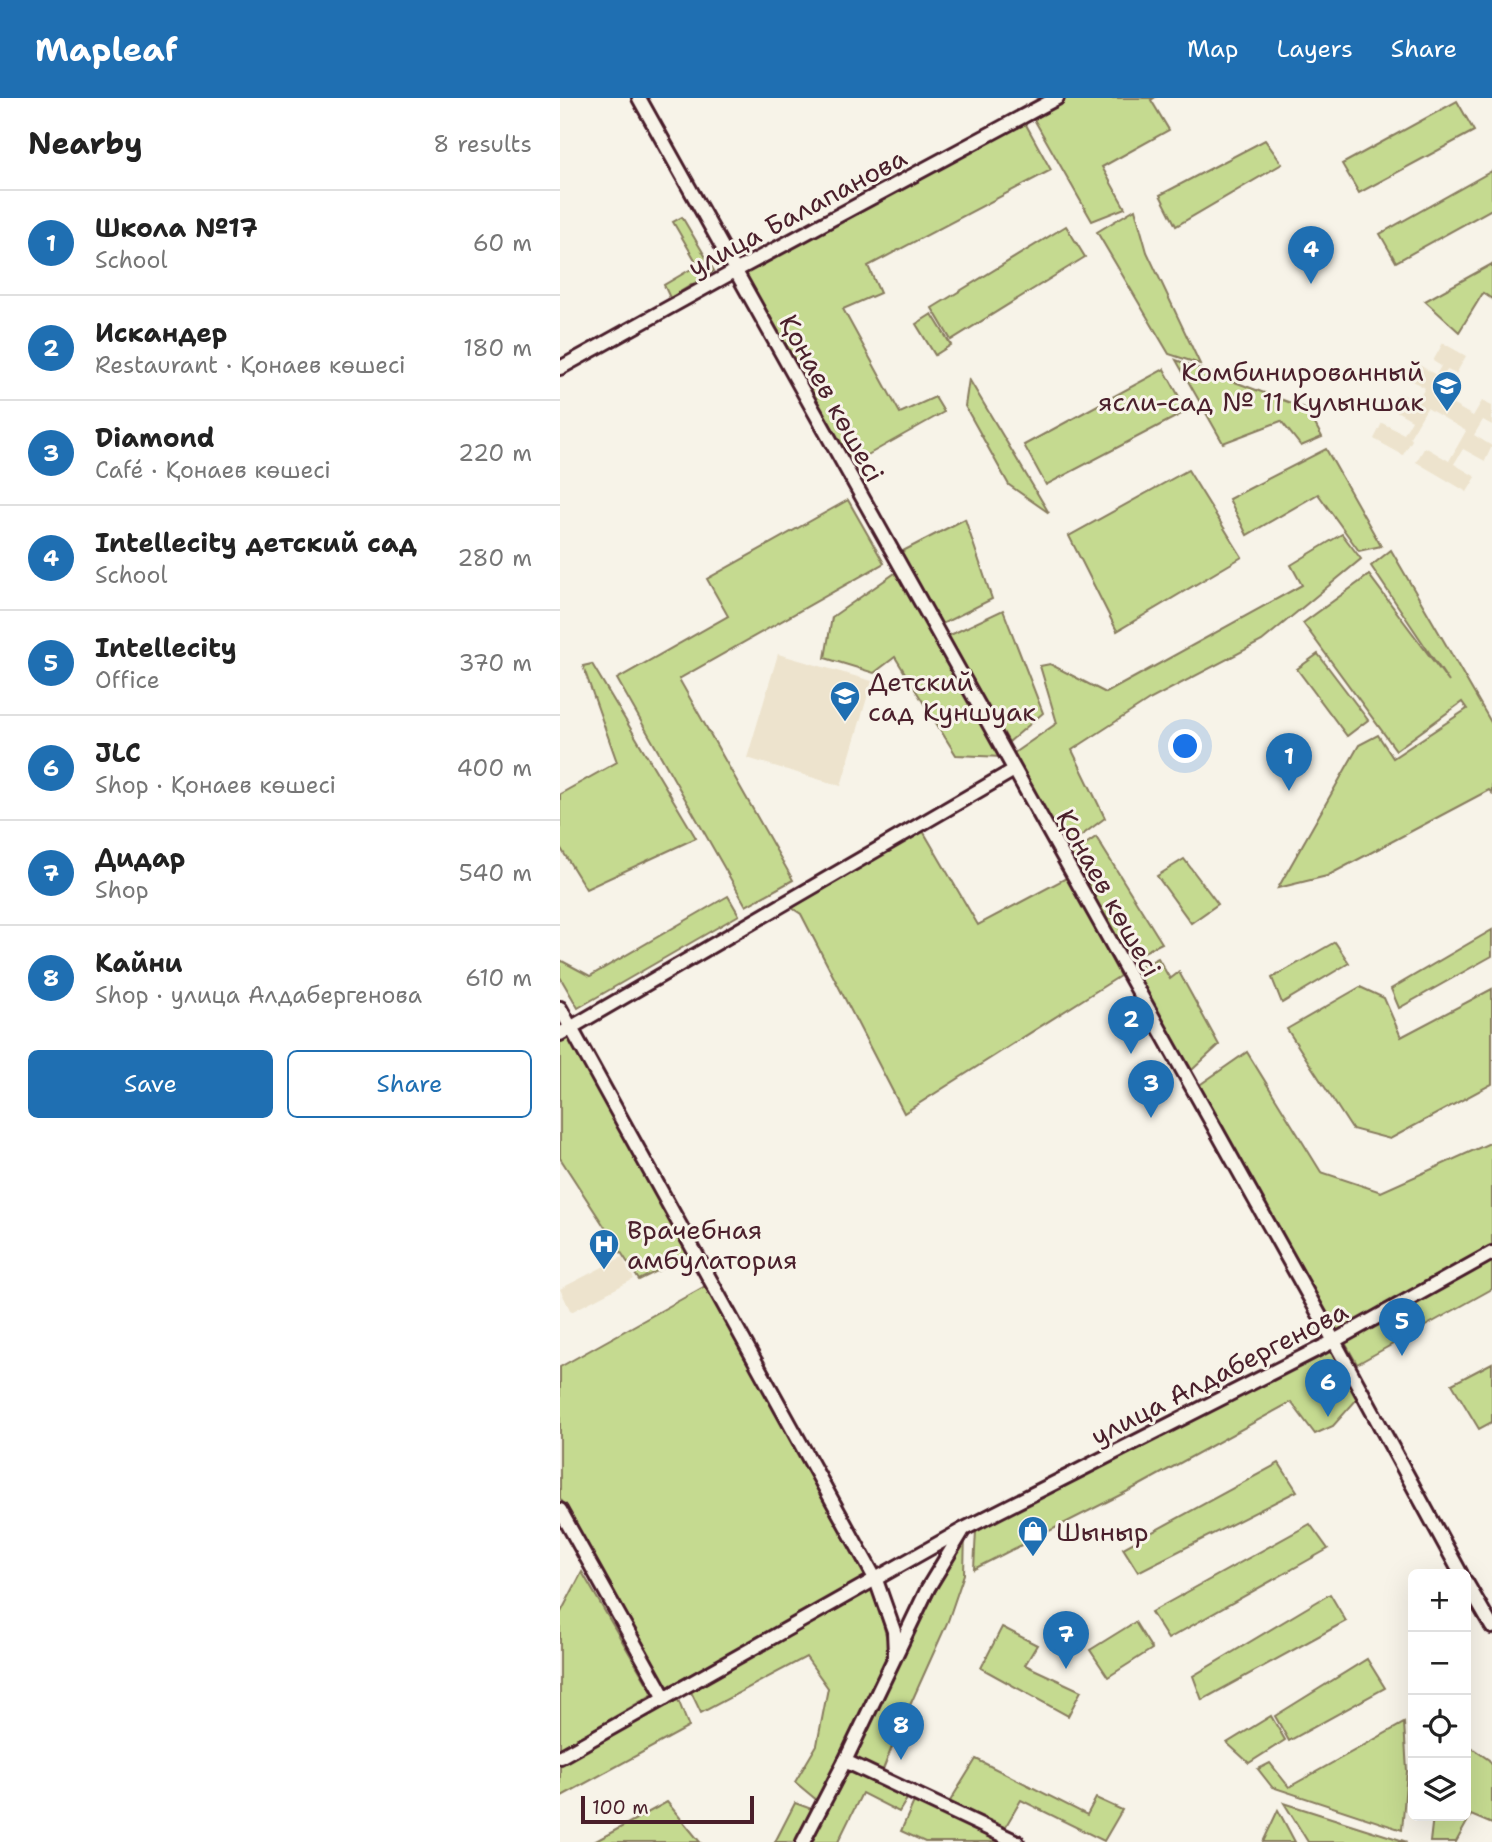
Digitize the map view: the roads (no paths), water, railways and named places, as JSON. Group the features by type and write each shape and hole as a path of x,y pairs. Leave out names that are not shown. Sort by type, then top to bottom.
{"street":[{"name":"Қонаев көшесі","path":"639,98 1334,1341 1458,1569"},
{"name":"улица Балапанова","path":"560,368 1057,98"},
{"path":"565,1031 1014,770"},
{"path":"560,1008 565,1031 876,1580 894,1631 895,1655"},
{"name":"улица Алдабергенова","path":"560,1757 964,1529 1334,1341 1492,1253"},
{"path":"560,1510 665,1698"},
{"path":"803,1842 928,1588 964,1529"},
{"path":"1471,1591 1492,1628"},
{"path":"845,1761 1017,1842"}],"place":[{"name":"Intellecity детский сад","path":"1311,284"},
{"name":"Комбинированный ясли-сад № 11 Кулыншак","path":"1447,413"},
{"name":"Детский сад Куншуак","path":"845,723"},
{"name":"Школа №17","path":"1289,791"},
{"name":"Искандер","path":"1131,1054"},
{"name":"Diamond","path":"1151,1118"},
{"name":"Врачебная амбулатория","path":"604,1271"},
{"name":"Intellecity","path":"1402,1356"},
{"name":"JLC","path":"1328,1417"},
{"name":"Шыныр","path":"1033,1558"},
{"name":"Дидар","path":"1066,1669"},
{"name":"Кайни","path":"901,1760"}]}
